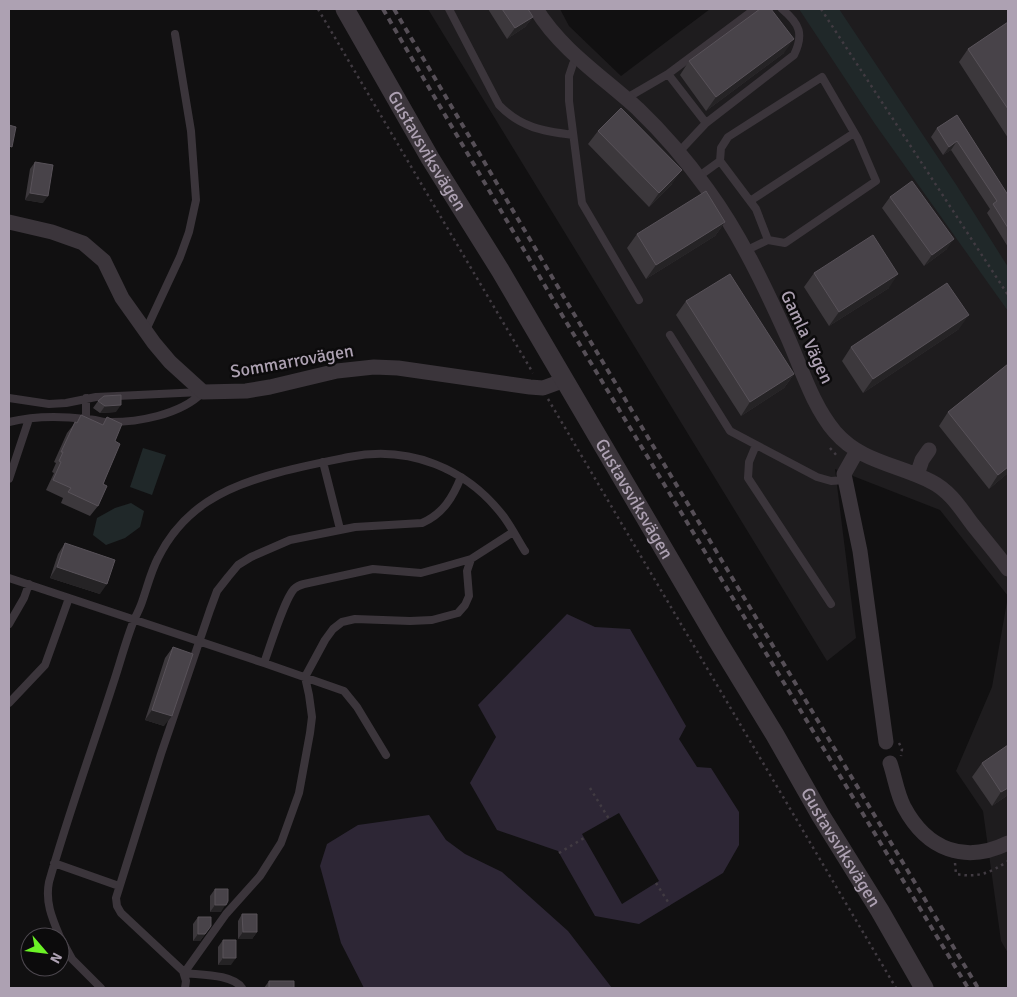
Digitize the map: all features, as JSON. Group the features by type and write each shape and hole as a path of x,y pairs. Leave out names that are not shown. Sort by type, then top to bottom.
{"street":[{"name":"Gustavsviksvägen","path":"344,9 430,158 500,270 716,640 775,735 924,988"},
{"name":"Gamla Vägen","path":"536,9 545,24 557,38 643,115 698,177 723,212 745,251 822,415 835,432 857,451 881,463 932,482 948,494 1008,569"},
{"path":"9,222 52,232 83,243 104,261 122,298 146,332 170,362 203,392"},
{"name":"Sommarrovägen","path":"203,392 246,391 270,388 337,371 374,367 398,368 541,388 565,380"},
{"path":"917,475 922,460 929,450"},
{"path":"857,451 844,474 860,551 886,742"},
{"path":"890,763 904,806 915,825 928,838 954,852 969,853 995,849 1008,843"}],"lane":[{"path":"449,9 499,105 509,116 544,132 573,135"},
{"path":"625,99 668,74 755,9"},
{"path":"678,153 706,123 794,56 799,44 800,30 793,19 782,9"},
{"path":"146,332 180,257 189,232 196,200 191,131 175,34"},
{"path":"577,57 569,76 569,101 582,203 639,300"},
{"path":"668,74 706,123"},
{"path":"745,251 768,240 785,243 876,181 854,133 822,76 728,137 721,148 720,161 756,209 768,240"},
{"path":"750,201 854,133"},
{"path":"698,177 720,161"},
{"path":"670,335 730,431 817,477 832,481 845,480"},
{"path":"9,398 49,404 66,403 86,398 203,392"},
{"path":"9,422 29,419 86,418 104,422 123,421 176,410 194,401 203,392"},
{"path":"86,398 86,418"},
{"path":"9,479 29,419"},
{"path":"756,445 749,462 748,478 831,604"},
{"path":"56,927 47,902 48,887 54,863 134,619 157,560 169,539 181,525 206,503 225,492 252,481 323,462 363,454 384,453 426,460 446,468 476,487 505,518 525,551"},
{"path":"323,462 340,529"},
{"path":"185,988 184,973 120,913 116,898 217,591 238,565 269,548 290,540 340,529 380,524 422,523 440,512 449,502 461,477"},
{"path":"264,663 285,605 292,591 297,587 373,569 421,573 471,559 513,532"},
{"path":"184,973 226,914 260,876 281,843 298,793 310,733 312,717 305,677 325,640 333,629 342,622 354,618 410,621 432,620 458,613 465,606 469,596 467,571 471,559"},
{"path":"9,578 344,691 357,706 386,755"},
{"path":"9,624 24,598 29,584"},
{"path":"9,703 45,665 69,598"},
{"path":"54,863 119,886"},
{"path":"70,955 82,971 101,988"},
{"path":"184,973 229,979 238,983 242,988"}],"path":[{"path":"318,9 896,988"},
{"path":"821,9 1008,296"},
{"path":"510,335 515,333"},
{"path":"590,788 609,819"},
{"path":"559,853 584,838"},
{"path":"954,852 956,874 965,876 987,874 1008,861"},
{"path":"656,883 670,905"}],"shaded area":[{"path":"428,9 560,9 569,26 621,76 710,9 1008,9 1008,596 940,510 835,469 856,638 827,661"},
{"path":"799,9 839,9 957,186 1008,267 1008,311 875,124"},
{"path":"143,448 166,455 152,495 130,487"},
{"path":"131,503 144,511 140,527 125,538 106,545 93,535 97,518 115,508"},
{"path":"1008,596 1008,953 1001,941 983,811 956,771 992,687"},
{"path":"567,614 595,627 630,629 686,726 679,739 697,767 711,768 739,812 739,845 723,873 639,924 595,916 558,851 497,830 470,783 496,737 478,705","holes":["619,813 659,881 622,904 582,834"]},
{"path":"429,815 446,840 465,854 502,872 568,931 612,988 364,988 341,943 320,866 327,844 358,825"}],"building":[{"path":"502,9 528,9 533,17 515,28"},
{"path":"760,9 771,9 794,39 716,97 689,61"},
{"path":"1008,22 1008,109 968,49"},
{"path":"621,108 682,170 659,193 598,131"},
{"path":"957,115 1008,195 1008,228 993,204 997,201 957,141 949,147 937,128"},
{"path":"9,125 16,127 12,147 9,146"},
{"path":"35,162 53,165 48,196 30,193"},
{"path":"912,181 954,239 932,255 890,197"},
{"path":"706,191 725,222 656,265 637,234"},
{"path":"873,235 898,274 839,312 814,273"},
{"path":"730,274 794,374 750,402 686,301"},
{"path":"947,283 969,315 873,379 851,347"},
{"path":"1008,364 1008,467 998,475 948,412"},
{"path":"121,395 121,405 105,406 98,401 104,396"},
{"path":"81,415 103,425 107,417 122,424 115,441 120,444 103,484 107,486 98,506 68,492 71,488 53,480 61,462 59,461 63,452 61,452 75,422 77,423"},
{"path":"65,543 115,560 107,584 57,567"},
{"path":"173,647 193,654 172,716 152,710"},
{"path":"1008,745 1008,788 1001,792 982,763"},
{"path":"215,889 228,889 226,905 215,905"},
{"path":"242,914 257,914 257,932 243,932"},
{"path":"198,917 211,917 211,926 205,934 198,934"},
{"path":"223,940 236,940 236,958 223,958"},
{"path":"269,981 294,981 294,988 269,988"}],"railway":[{"path":"383,9 562,315 968,988"},
{"path":"394,9 571,309 978,988"}]}
